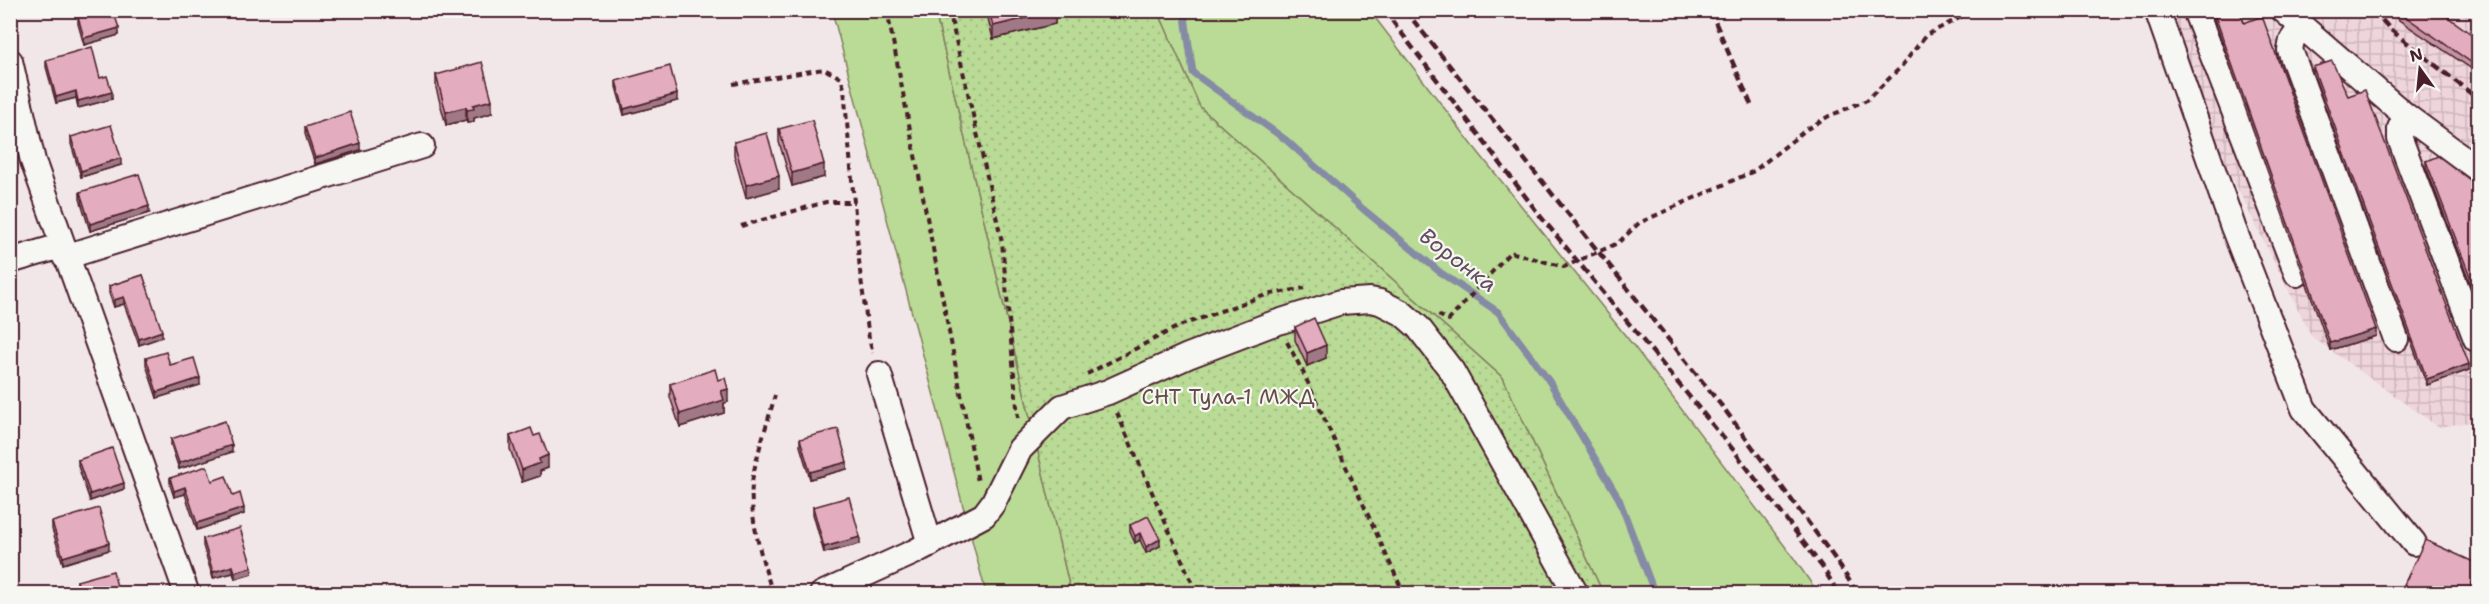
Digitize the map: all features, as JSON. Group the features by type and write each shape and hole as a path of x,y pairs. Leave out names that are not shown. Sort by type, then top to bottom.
{"street":[{"path":"2157,10 2233,227 2304,409 2414,543"},
{"path":"2195,10 2297,274"},
{"path":"2283,10 2406,116 2478,168"},
{"path":"2302,26 2292,40 2290,50 2396,339"},
{"path":"10,61 33,162 63,252 187,594"},
{"path":"2406,116 2400,128 2400,139 2476,339"},
{"path":"10,261 63,252 422,146"},
{"path":"822,594 930,544 984,515 993,503 1020,449 1062,407 1107,392 1188,356 1269,325 1341,302 1370,300 1391,307 1418,327 1452,371 1576,594"},
{"path":"879,374 930,544"}],"path":[{"path":"887,10 984,515"},
{"path":"949,10 1002,242 1020,449"},
{"path":"1449,320 1510,252 1564,267 1618,243 1639,223 1754,171 1807,129 1829,116 1867,100 1900,68 1926,35 1969,13 1983,10"},
{"path":"733,84 824,69 841,78 844,88 869,338 879,374"},
{"path":"741,226 826,202 855,202"},
{"path":"1269,325 1286,341 1303,372 1404,594"},
{"path":"1107,392 1197,594"},
{"path":"773,594 758,537 752,496 753,475 775,395"}],"shaded area":[{"path":"2148,11 2478,11 2478,421 2438,427 2312,337"}],"green space":[{"path":"832,11 935,11 1071,593 986,593"},
{"name":"СНТ Тула-1 МЖД","path":"935,11 1158,11 1200,107 1503,378 1603,593 1071,593"},
{"path":"1158,11 1370,11 1474,147 1633,345 1818,593 1603,593 1503,378 1200,107"}],"building":[{"path":"89,10 113,10 119,28 84,38 78,17 90,13"},
{"path":"989,10 1055,10 1055,11 993,26"},
{"path":"2213,10 2239,10 2244,23 2262,16 2376,329 2330,343"},
{"path":"2396,10 2438,10 2478,39 2478,67"},
{"path":"92,47 100,78 107,76 112,92 78,101 76,91 56,97 46,60"},
{"path":"2332,61 2348,96 2365,90 2469,364 2427,379 2313,67"},
{"path":"482,62 492,100 473,105 474,109 467,110 466,107 446,112 436,75"},
{"path":"670,66 677,94 624,109 616,81"},
{"path":"350,112 360,143 315,158 305,127"},
{"path":"812,120 824,164 792,173 779,129"},
{"path":"111,125 121,158 81,171 71,137"},
{"path":"767,133 779,176 746,185 734,142"},
{"path":"2438,156 2478,186 2478,297 2426,161"},
{"path":"139,174 149,206 90,224 80,192"},
{"path":"10,224 15,236 10,238"},
{"path":"143,275 162,331 139,339 124,297 114,300 109,286"},
{"path":"1314,318 1326,345 1307,353 1295,327"},
{"path":"166,352 170,365 194,358 200,378 157,392 146,358"},
{"path":"715,369 718,380 725,378 728,389 721,391 724,400 680,414 670,384"},
{"path":"225,421 232,445 179,463 171,439"},
{"path":"531,428 534,436 540,434 548,455 539,459 540,463 522,470 510,436"},
{"path":"838,429 847,462 810,472 800,439"},
{"path":"112,448 124,483 90,494 78,460"},
{"path":"207,466 212,481 226,476 233,496 240,493 244,508 197,523 185,487 174,491 170,478"},
{"path":"849,497 860,537 824,547 813,507"},
{"path":"99,508 109,543 63,557 52,522"},
{"path":"1148,516 1160,539 1146,547 1140,533 1135,536 1130,525"},
{"path":"240,528 252,567 235,572 233,566 213,572 203,539"},
{"path":"2425,540 2478,564 2478,571 2467,594 2406,594 2401,591"},
{"path":"113,571 119,594 80,594 77,581"}],"waterway":[{"name":"Воронка","path":"1184,10 1193,73 1286,140 1363,209 1441,273 1498,312 1549,381 1619,499 1655,594"}],"railway":[{"path":"1384,10 1541,217 1735,452 1823,568 1839,594"},
{"path":"1405,10 1725,410 1833,556 1858,594"},
{"path":"1710,10 1752,107"},
{"path":"2373,10 2391,30 2478,99"}]}
